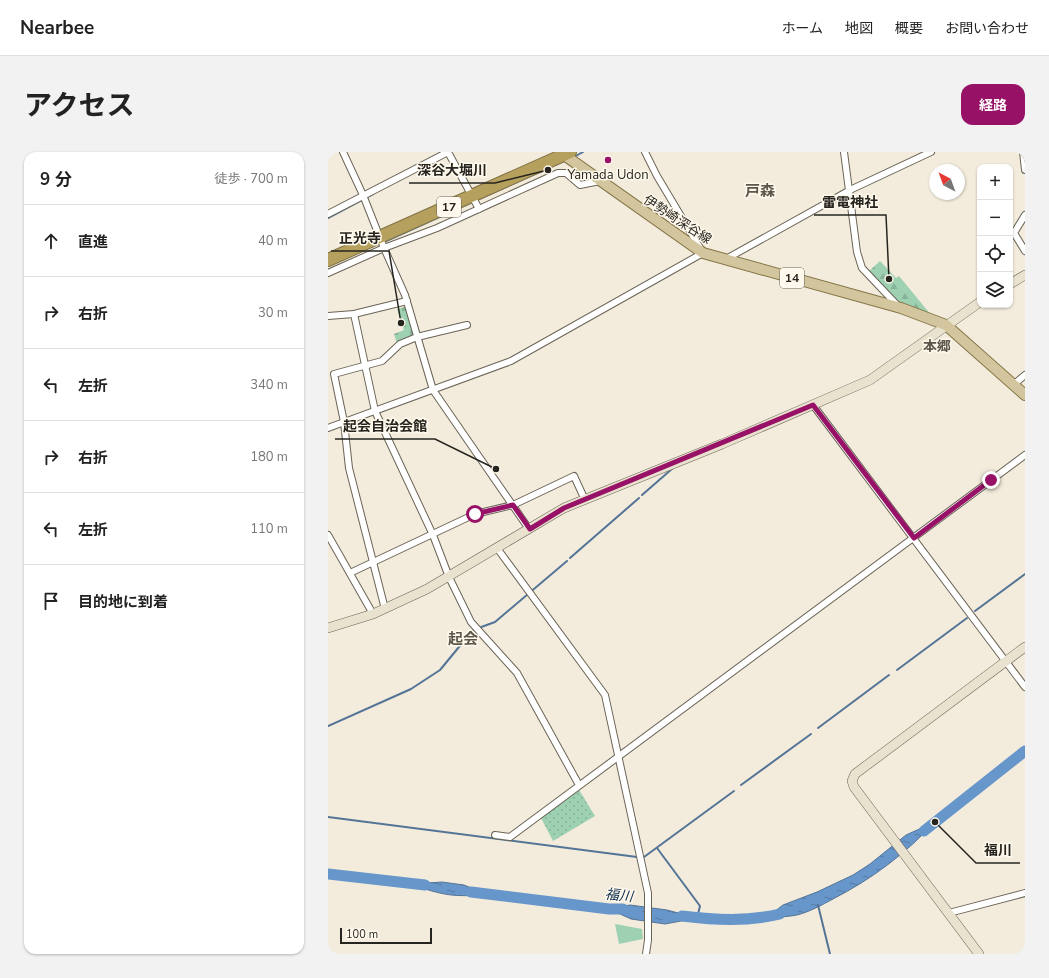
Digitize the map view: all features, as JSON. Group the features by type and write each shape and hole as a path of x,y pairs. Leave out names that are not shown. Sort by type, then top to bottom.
{"highway":[{"name":"17","path":"328,260 382,243 472,196 565,153"}],"main road":[{"name":"伊勢崎深谷線","path":"565,153 600,181 703,253 901,308 946,325 1025,395"}],"street":[{"path":"343,152 364,195 382,243 407,301 433,390 530,529"},
{"path":"328,214 448,152 479,209"},
{"path":"328,428 511,361 703,253 645,152"},
{"path":"844,152 857,252 862,268 901,308"},
{"path":"726,259 850,190 931,152"},
{"path":"1023,152 1025,170"},
{"path":"328,273 382,243 437,228 558,173 566,172 580,185 600,181"},
{"path":"1025,215 1014,233 1025,251"},
{"path":"1013,282 1025,275"},
{"path":"328,316 354,314 407,301"},
{"path":"328,628 385,609 449,577 564,508 870,380 977,304"},
{"path":"354,314 364,366 375,411 433,535 449,577 471,622 517,673 579,785"},
{"path":"385,609 349,468 344,422 334,374 382,361 400,344 417,337 466,325"},
{"path":"1013,385 1025,375"},
{"path":"813,405 1025,687"},
{"path":"495,835 510,837 1025,454"},
{"path":"350,573 475,514 513,505 574,476 585,500"},
{"path":"328,535 373,614"},
{"path":"497,548 605,695 646,882 648,904 646,954"},
{"path":"979,954 854,787 852,780 855,774 1025,647"},
{"path":"949,913 1025,893"}],"green space":[{"path":"880,261 896,278 899,276 936,321 901,308 867,273"},
{"path":"409,306 417,337 398,347 394,334 404,330 397,309"},
{"path":"578,788 595,816 553,841 540,816"},
{"path":"615,924 642,929 643,939 619,944"}],"water":[{"path":"935,822 900,855 875,874 847,891 802,914 766,918 783,905 817,892 853,875 870,864 906,835"},
{"path":"442,882 464,885 486,894 465,896 448,895 411,884"},
{"path":"630,905 667,910 697,918 665,924 631,919 609,909"}],"waterway":[{"path":"574,157 583,152"},
{"path":"384,242 566,160"},
{"path":"328,218 373,194"},
{"path":"642,495 673,468"},
{"path":"570,558 639,498"},
{"path":"328,726 411,689 440,670 473,630 495,622 567,561"},
{"path":"975,611 1025,574"},
{"path":"897,670 967,618"},
{"path":"818,728 889,675"},
{"path":"741,785 811,734"},
{"name":"福川","path":"924,831 1025,751"},
{"path":"644,857 734,791"},
{"path":"328,817 637,857"},
{"path":"657,848 700,906 697,918"},
{"name":"福川","path":"328,874 425,885"},
{"name":"福川","path":"471,892 609,909 623,909"},
{"path":"818,905 830,954"},
{"name":"福川","path":"682,916 731,920 768,917 780,914"}],"place":[{"name":"Yamada Udon","path":"608,160"},
{"name":"深谷大堀川","path":"548,170"},
{"name":"雷電神社","path":"889,279"},
{"name":"正光寺","path":"401,323"},
{"name":"起会自治会館","path":"496,469"},
{"name":"福川","path":"935,822"}],"district":[{"name":"戸森","path":"760,191"},
{"name":"本郷","path":"937,346"},
{"name":"起会","path":"463,639"}],"route":[{"path":"475,514 513,505 530,529 564,508 722,444 813,405 914,538 991,480"}]}
